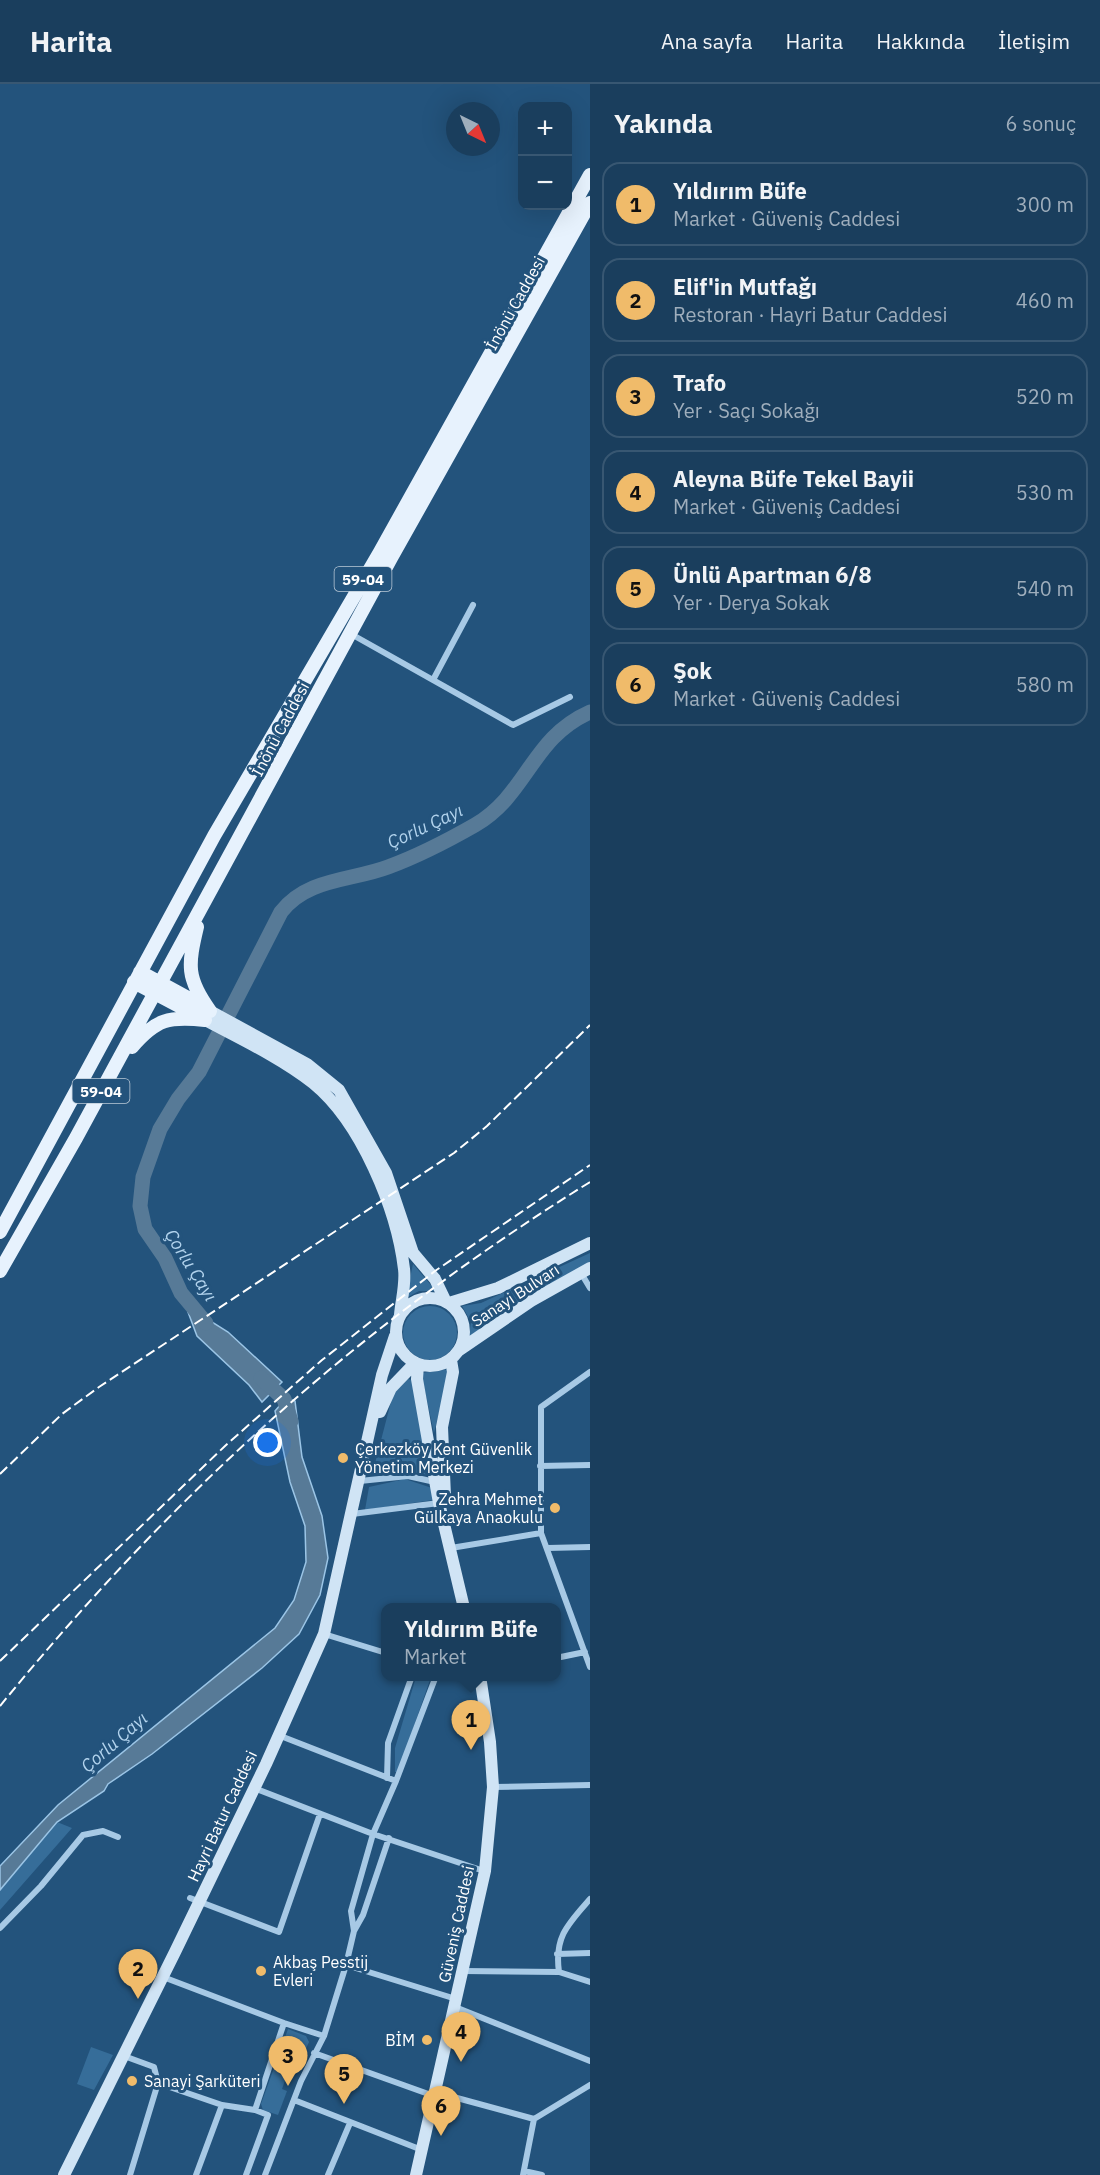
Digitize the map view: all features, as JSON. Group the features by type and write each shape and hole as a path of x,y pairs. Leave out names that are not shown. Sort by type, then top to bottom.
{"main road":[{"name":"İnönü Caddesi","path":"0,1232 214,836 380,552 590,175"},
{"name":"İnönü Caddesi","path":"0,1271 590,203"},
{"path":"200,910 189,962 190,977 208,1016"},
{"path":"137,977 250,1039 307,1064 339,1090 386,1173 413,1253 435,1279 447,1302 463,1321 465,1332 455,1355 442,1427 441,1454 451,1548"},
{"path":"110,1075 148,1029 166,1019 208,1016"},
{"path":"250,1039 312,1083 333,1102 379,1176 394,1223 404,1271 400,1315 395,1336 404,1355 417,1364 431,1367 455,1355"},
{"name":"Sanayi Bulvarı","path":"447,1302 498,1288 590,1243"},
{"name":"Sanayi Bulvarı","path":"455,1355 531,1301 586,1270"},
{"path":"400,1315 416,1300 427,1298 447,1302"},
{"name":"Hayri Batur Caddesi","path":"64,2175 163,1977 195,1900 254,1788 324,1634 382,1375 395,1336"},
{"path":"417,1364 417,1379 439,1503 463,1603"},
{"name":"Hayri Batur Caddesi","path":"365,1456 391,1388 417,1364"},
{"name":"Güveniş Caddesi","path":"416,2175 485,1871 493,1786 490,1742 481,1681"}],"street":[{"path":"433,680 473,605"},
{"path":"350,634 513,725 570,697"},
{"path":"586,1270 590,1288"},
{"path":"590,1372 541,1407 540,1466 541,1533 590,1667"},
{"path":"540,1466 590,1465"},
{"path":"360,1481 408,1476 435,1482"},
{"path":"352,1514 439,1503"},
{"path":"451,1548 541,1533"},
{"path":"548,1548 590,1547"},
{"path":"324,1634 381,1651"},
{"path":"561,1657 585,1652"},
{"path":"387,1778 388,1743 411,1681"},
{"path":"354,1931 351,1911 373,1834 434,1681"},
{"path":"278,1735 396,1781"},
{"path":"493,1786 590,1785"},
{"path":"254,1788 373,1834 485,1871"},
{"path":"195,1900 279,1932 320,1814"},
{"path":"0,1928 41,1886 83,1835 102,1831 118,1837"},
{"path":"265,2175 294,2100 314,2053 324,2036 354,1931 363,1915 389,1838"},
{"path":"559,1972 556,1954 562,1932 590,1899"},
{"path":"556,1954 590,1953"},
{"path":"346,1965 456,2003 590,2061"},
{"path":"463,1971 559,1972 590,1982"},
{"path":"163,1977 324,2036"},
{"path":"255,2110 284,2023"},
{"path":"314,2053 435,2094 534,2119 590,2085"},
{"path":"124,2056 154,2067 158,2083 130,2175"},
{"path":"158,2083 222,2105 255,2110 268,2115 246,2175"},
{"path":"294,2100 423,2151"},
{"path":"196,2175 222,2105"},
{"path":"534,2119 523,2173 542,2175"},
{"path":"328,2175 350,2123"}],"shaded area":[{"path":"590,1253 590,1262 502,1313 468,1342 471,1322 462,1306 481,1303"},
{"path":"413,1264 436,1291 419,1291 406,1298"},
{"path":"425,1306 435,1306 445,1310 453,1318 457,1333 453,1348 445,1356 435,1360 425,1360 415,1356 407,1348 403,1338 403,1328 407,1318 415,1310"},
{"path":"194,1308 196,1312 228,1332 282,1382 262,1402 249,1385 197,1336 188,1312"},
{"path":"450,1369 434,1433 421,1373"},
{"path":"408,1379 412,1380 429,1475 401,1470 372,1475 393,1394"},
{"path":"295,1401 302,1457 322,1516 328,1558 320,1595 299,1634 262,1668 152,1754 108,1784 104,1791 57,1822 0,1890 0,1866 58,1805 275,1628 294,1600 306,1562 305,1526 290,1482 275,1411 282,1403"},
{"path":"405,1479 432,1488 433,1500 365,1510 369,1487"},
{"path":"415,1681 430,1681 398,1772 395,1772 395,1748"},
{"path":"57,1822 72,1828 0,1910 0,1890"},
{"path":"288,2029 306,2036 309,2042 304,2053 296,2050 282,2089 287,2091 278,2115 263,2110 261,2104"},
{"path":"91,2047 113,2055 94,2090 77,2084"}],"waterway":[{"name":"Çorlu Çayı","path":"206,1323 181,1293 165,1258 145,1229 140,1206 143,1177 160,1129 178,1099 199,1072 281,912 303,893 330,882 374,872 399,863 475,825 507,798 555,736 570,723 590,712"},
{"name":"Çorlu Çayı","path":"261,1378 284,1399 291,1421"}],"railway":[{"path":"0,1474 62,1414 99,1387 454,1153 487,1126 590,1025"},
{"path":"0,1661 225,1446 322,1360 435,1271 590,1165"},
{"path":"0,1706 66,1628 133,1555 273,1418 347,1355 424,1295 505,1237 590,1182"}],"place":[{"name":"Çerkezköy Kent Güvenlik Yönetim Merkezi","path":"343,1458"},
{"name":"Zehra Mehmet Gülkaya Anaokulu","path":"555,1508"},
{"name":"Yıldırım Büfe","path":"471,1750"},
{"name":"Akbaş Pesstij Evleri","path":"261,1971"},
{"name":"Elif'in Mutfağı","path":"138,1999"},
{"name":"BİM","path":"427,2040"},
{"name":"Aleyna Büfe Tekel Bayii","path":"461,2062"},
{"name":"Sanayi Şarküteri","path":"132,2081"},
{"name":"Trafo","path":"288,2086"},
{"name":"Ünlü Apartman 6/8","path":"344,2104"},
{"name":"Şok","path":"441,2136"}]}
